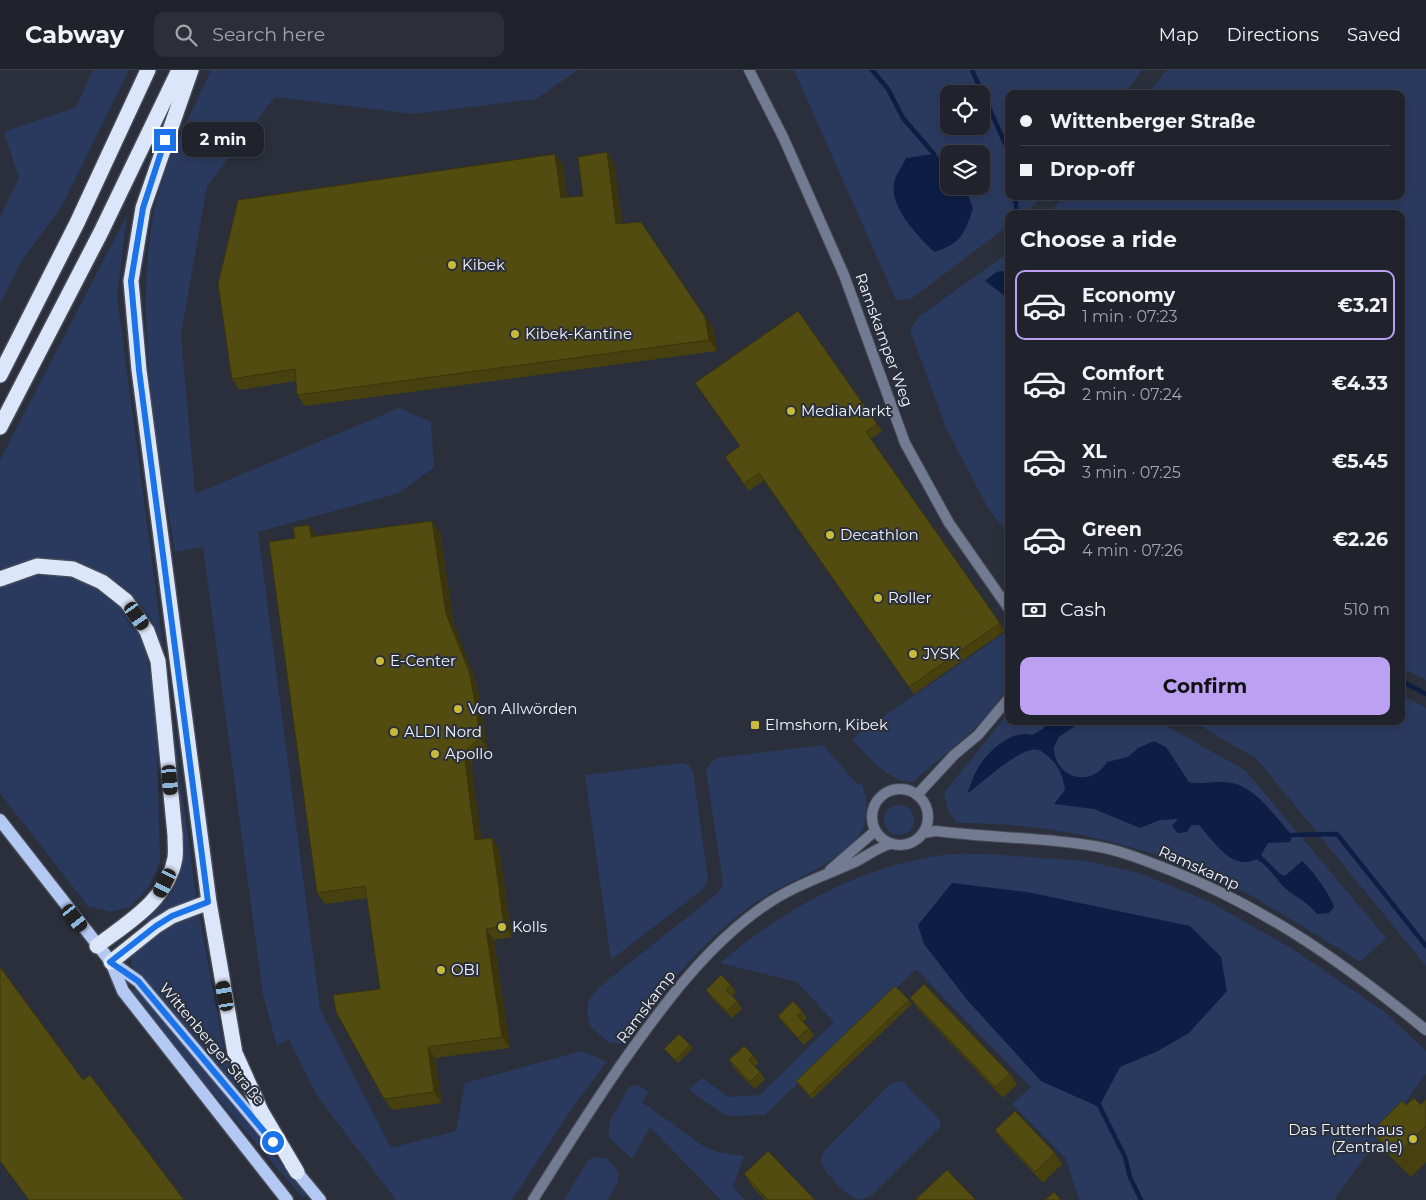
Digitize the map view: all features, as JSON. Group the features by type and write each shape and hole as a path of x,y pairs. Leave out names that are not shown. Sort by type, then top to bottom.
{"highway":[{"path":"0,375 77,223 148,70"},
{"path":"0,427 101,232 179,70"},
{"path":"191,70 143,208 131,281 139,370 208,902 236,1053 261,1112 297,1172"},
{"path":"0,579 37,566 73,569 102,582 126,601 147,631 158,661 175,835 175,859 160,892 146,908 97,946"},
{"path":"110,962 156,926 172,916 208,902"}],"main road":[{"name":"Wittenberger Straße","path":"0,820 110,962 124,991 288,1200"},
{"name":"Wittenberger Straße","path":"110,962 138,981 320,1200"}],"street":[{"name":"Ramskamper Weg","path":"749,70 784,139 844,274 906,444 949,523 1005,603"},
{"path":"917,795 954,754 978,735 1005,703"},
{"path":"890,844 881,838 875,830 872,820 873,809 878,799 887,792 897,789 908,790 917,795 924,803 928,813 927,824 923,833"},
{"name":"Ramskamp","path":"825,874 875,830"},
{"name":"Ramskamp","path":"534,1200 575,1133 657,1013 695,968 735,929 764,905 890,844 908,844 923,833 936,831 1096,846 1150,862 1216,888 1309,941 1370,984 1426,1030"}],"shaded area":[{"path":"93,70 129,70 63,204 23,259 0,303 0,217 19,178 4,132 76,107"},
{"path":"211,70 578,70 536,99 414,114 275,97 207,186 181,335 195,494 399,408 431,422 434,467 399,493 258,532 320,1009 391,1148 456,1131 465,1083 582,1051 607,1062 575,1104 512,1200 396,1200 316,1094 289,1040 277,1046 263,995 203,547 175,552 155,428 147,341 148,257 157,198 170,160"},
{"path":"794,70 1142,70 1127,90 1005,90 1005,200 1039,200 1028,210 1005,210 1005,228 911,299 896,300"},
{"path":"1167,70 1426,70 1426,680 1405,670 1405,210 1052,210 1060,200 1405,200 1405,90 1150,90"},
{"path":"934,154 940,158 940,195 968,195 973,208 961,236 943,249 934,252 920,238 906,221 896,202 894,183 906,158"},
{"path":"127,215 117,296 196,898 170,909 149,924 145,919 174,884 182,857 167,702 133,601 37,560 21,563 0,572 0,460"},
{"path":"1005,255 1005,531 987,506 946,428 910,330 920,316"},
{"path":"1005,271 1005,296 985,281 996,272"},
{"path":"39,575 69,576 99,586 124,608 141,637 145,650 156,703 160,862 149,887 130,907 111,912 88,906 0,793 0,588 10,582"},
{"path":"1005,633 1005,690 1002,696 980,723 912,782 894,778 886,773 851,739"},
{"path":"1405,697 1426,708 1426,966 1257,759 1199,725 1405,725"},
{"path":"1005,717 1005,725 1165,725 1246,771 1386,938 1360,962 1233,886 1190,867 1158,855 1092,837 1025,826 956,823 948,810 944,793"},
{"path":"1045,725 1076,725 1059,737 1054,747 1055,757 1059,766 1074,776 1091,776 1100,771 1107,762 1128,757 1138,748 1154,741 1166,747 1189,782 1225,782 1245,788 1263,802 1292,835 1290,842 1268,843 1261,855 1280,874 1285,876 1302,861 1320,883 1334,907 1329,913 1317,914 1285,888 1261,862 1256,859 1247,862 1231,858 1217,846 1199,825 1191,825 1187,832 1178,833 1172,826 1178,819 1160,820 1140,828 1094,809 1054,804 1065,790 1063,781 1054,762 1040,751 1031,750 1024,752 998,769 967,794 978,768 996,747 1010,738 1025,734 1032,735 1043,729"},
{"path":"823,745 858,785 862,784 865,796 866,817 859,835 839,855 760,899 717,933 674,979 621,1044 608,1042 590,1026 587,1013 588,1002 598,988 719,892 723,883 706,770 710,763 717,758"},
{"path":"681,763 689,765 693,772 708,880 704,888 611,960 585,775"},
{"path":"899,805 910,809 914,820 910,831 899,835 888,831 884,820 888,809"},
{"path":"948,854 985,854 1086,861 1139,873 1208,901 1291,948 1385,1012 1426,1051 1426,1074 1335,1198 1336,1200 1079,1200 1066,1159 1012,1104 1031,1087 916,969 765,1115 726,1116 689,1090 702,1078 728,1097 760,1095 834,1022 797,982 720,963 745,943 770,925 824,893 881,869"},
{"path":"952,883 1027,892 1190,926 1221,957 1227,991 1189,1033 1158,1051 1120,1067 1099,1107 1041,1081 968,1001 924,944 918,925"},
{"path":"199,913 224,1050 238,1088 236,1090 132,966 130,954 176,919"},
{"path":"135,987 307,1195 303,1198 206,1085 131,991"},
{"path":"902,1081 940,1120 941,1126 871,1196 856,1199 847,1194 830,1177 822,1166 822,1156 824,1151 890,1084"},
{"path":"637,1085 649,1092 642,1102 706,1148 744,1156 733,1187 745,1200 721,1200 650,1127 632,1159 609,1137 609,1122 629,1087"},
{"path":"595,1157 607,1159 618,1174 617,1183 608,1200 564,1200 588,1160"}],"building":[{"name":"Kibek","path":"607,152 616,224 641,222 705,317 709,340 297,395 295,369 232,379 218,284 238,200 555,154 561,198 583,196 578,157"},
{"path":"798,311 877,424 866,432 1000,623 909,687 759,473 744,484 725,457 740,446 695,383"},
{"path":"432,521 446,614 469,671 476,708 480,738 464,752 475,840 492,838 504,926 486,929 502,1037 428,1047 434,1092 384,1099 336,1012 333,995 380,989 365,886 317,893 269,542 295,538 293,527 309,525 311,537"},
{"path":"0,967 83,1080 90,1075 184,1200 29,1200 0,1161"},
{"path":"721,975 731,985 726,990 737,1001 727,1011 706,990"},
{"path":"924,984 1010,1074 995,1087 910,998"},
{"path":"895,986 909,1000 810,1095 796,1081"},
{"path":"793,1001 802,1011 797,1016 809,1028 798,1038 778,1016"},
{"path":"679,1034 690,1045 675,1060 664,1049"},
{"path":"744,1046 753,1055 749,1060 760,1072 750,1082 729,1060"},
{"path":"1414,1098 1421,1105 1426,1099 1426,1126 1396,1156 1372,1131 1402,1101 1406,1105"},
{"path":"1015,1111 1055,1153 1035,1172 995,1130"},
{"path":"768,1151 815,1200 768,1200 744,1174"},
{"path":"947,1170 976,1200 915,1200"},
{"path":"1054,1192 1061,1200 1045,1200"}],"waterway":[{"path":"872,70 888,89 903,118 934,154"},
{"path":"972,70 1005,143"},
{"path":"1015,200 1017,210"},
{"path":"1405,683 1426,694"},
{"path":"1292,835 1337,834 1426,946"},
{"path":"1097,1101 1125,1157 1130,1177 1141,1200"}],"place":[{"name":"Kibek","path":"452,265"},
{"name":"Kibek-Kantine","path":"515,334"},
{"name":"MediaMarkt","path":"791,411"},
{"name":"Decathlon","path":"830,535"},
{"name":"Roller","path":"878,598"},
{"name":"JYSK","path":"913,654"},
{"name":"E-Center","path":"380,661"},
{"name":"Von Allwörden","path":"458,709"},
{"name":"Elmshorn, Kibek","path":"755,725"},
{"name":"ALDI Nord","path":"394,732"},
{"name":"Apollo","path":"435,754"},
{"name":"Kolls","path":"502,927"},
{"name":"OBI","path":"441,970"},
{"name":"Das Futterhaus (Zentrale)","path":"1413,1139"}],"route":[{"path":"165,140 143,208 131,281 139,370 208,902 172,916 156,926 110,962 138,981 273,1142"}]}
